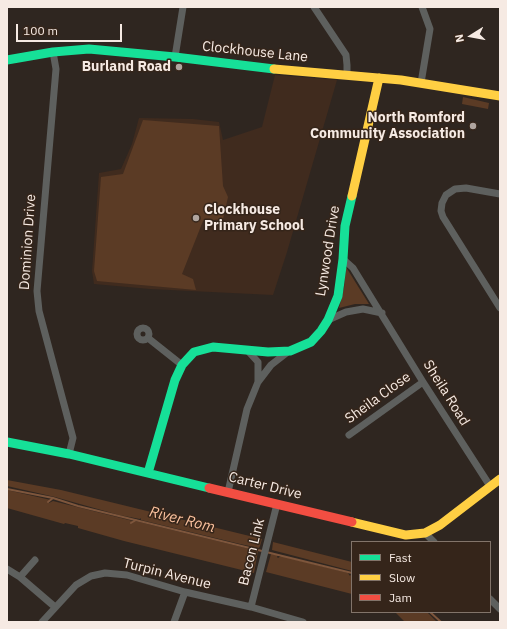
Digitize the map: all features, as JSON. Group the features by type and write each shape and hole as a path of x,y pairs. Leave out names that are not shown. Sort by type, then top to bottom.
{"street":[{"path":"175,57 183,7"},
{"path":"314,7 346,55 347,75"},
{"path":"422,7 430,29 422,83"},
{"name":"Clockhouse Lane","path":"7,60 53,52 89,49 379,78 422,83 500,96"},
{"name":"Dominion Drive","path":"53,52 56,69 36,290 39,311 74,438 69,454"},
{"name":"Lynwood Drive","path":"148,473 175,380 182,365 194,352 213,347 268,352 290,351 310,342 321,331 328,320 338,296 344,259 345,226 379,78"},
{"path":"500,194 466,188 455,189 446,195 442,203 441,211 443,217 500,308"},
{"name":"Sheila Road","path":"344,259 354,268 423,382 490,486"},
{"path":"328,320 346,312 363,309 382,313"},
{"path":"148,338 182,365"},
{"path":"247,350 258,362 258,382"},
{"path":"228,492 247,409 258,382 270,364 290,351"},
{"name":"Sheila Close","path":"349,435 423,382"},
{"name":"Carter Drive","path":"7,442 69,454 406,535 425,533 440,525 500,479"},
{"name":"Bacon Link","path":"251,607 277,504"},
{"path":"425,533 433,541"},
{"path":"20,577 35,560"},
{"path":"7,570 20,577 55,607"},
{"name":"Turpin Avenue","path":"42,622 82,580 105,573 127,576 185,592 251,607 303,622"},
{"path":"174,622 185,592"},
{"path":"491,600 500,610"}],"shaded area":[{"name":"Clockhouse Primary School","path":"275,75 337,80 273,295 150,289 94,284 92,271 99,173 121,169 132,144 139,118 193,119 219,122 223,140 262,127"},
{"path":"463,97 489,103 488,109 462,104"},
{"path":"143,120 219,126 223,186 228,197 223,219 203,221 182,274 193,279 196,290 97,281 94,271 101,177 123,174"},
{"path":"346,267 369,304 355,304 339,308 344,288"},
{"path":"7,480 61,490 262,539 259,548 240,544 141,520 141,518 119,515 55,497 7,486"},
{"path":"7,490 51,500 48,502 49,503 53,501 133,521 131,524 135,521 258,551 254,573 124,541 78,528 78,526 64,524 7,508"},
{"path":"273,542 351,562 351,571 272,550"},
{"path":"271,554 278,555 278,558 281,556 348,573 350,576 351,574 351,594 266,572"},
{"path":"396,613 428,613 437,622 405,622"}],"waterway":[{"name":"River Rom","path":"7,489 53,498 78,506 351,573"},
{"name":"River Rom","path":"48,502 53,498"},
{"name":"River Rom","path":"131,523 136,520"},
{"name":"River Rom","path":"431,613 441,622"}],"traffic: fast":[{"path":"7,60 53,52 89,49 175,57 274,69"},
{"path":"148,473 175,380 182,365 194,352 213,347 268,352 290,351 311,342 321,331 328,320 338,296 343,259 345,226 352,196"},
{"path":"7,442 69,454 209,488"}],"traffic: slow":[{"path":"274,69 401,80 500,96"},
{"path":"352,196 379,78"},
{"path":"352,522 406,535 425,533 440,525 500,479"}],"traffic: jam":[{"path":"209,488 352,522"}],"place":[{"name":"Burland Road","path":"179,67"},
{"name":"North Romford Community Association","path":"473,126"},
{"name":"Clockhouse Primary School","path":"196,218"}]}
